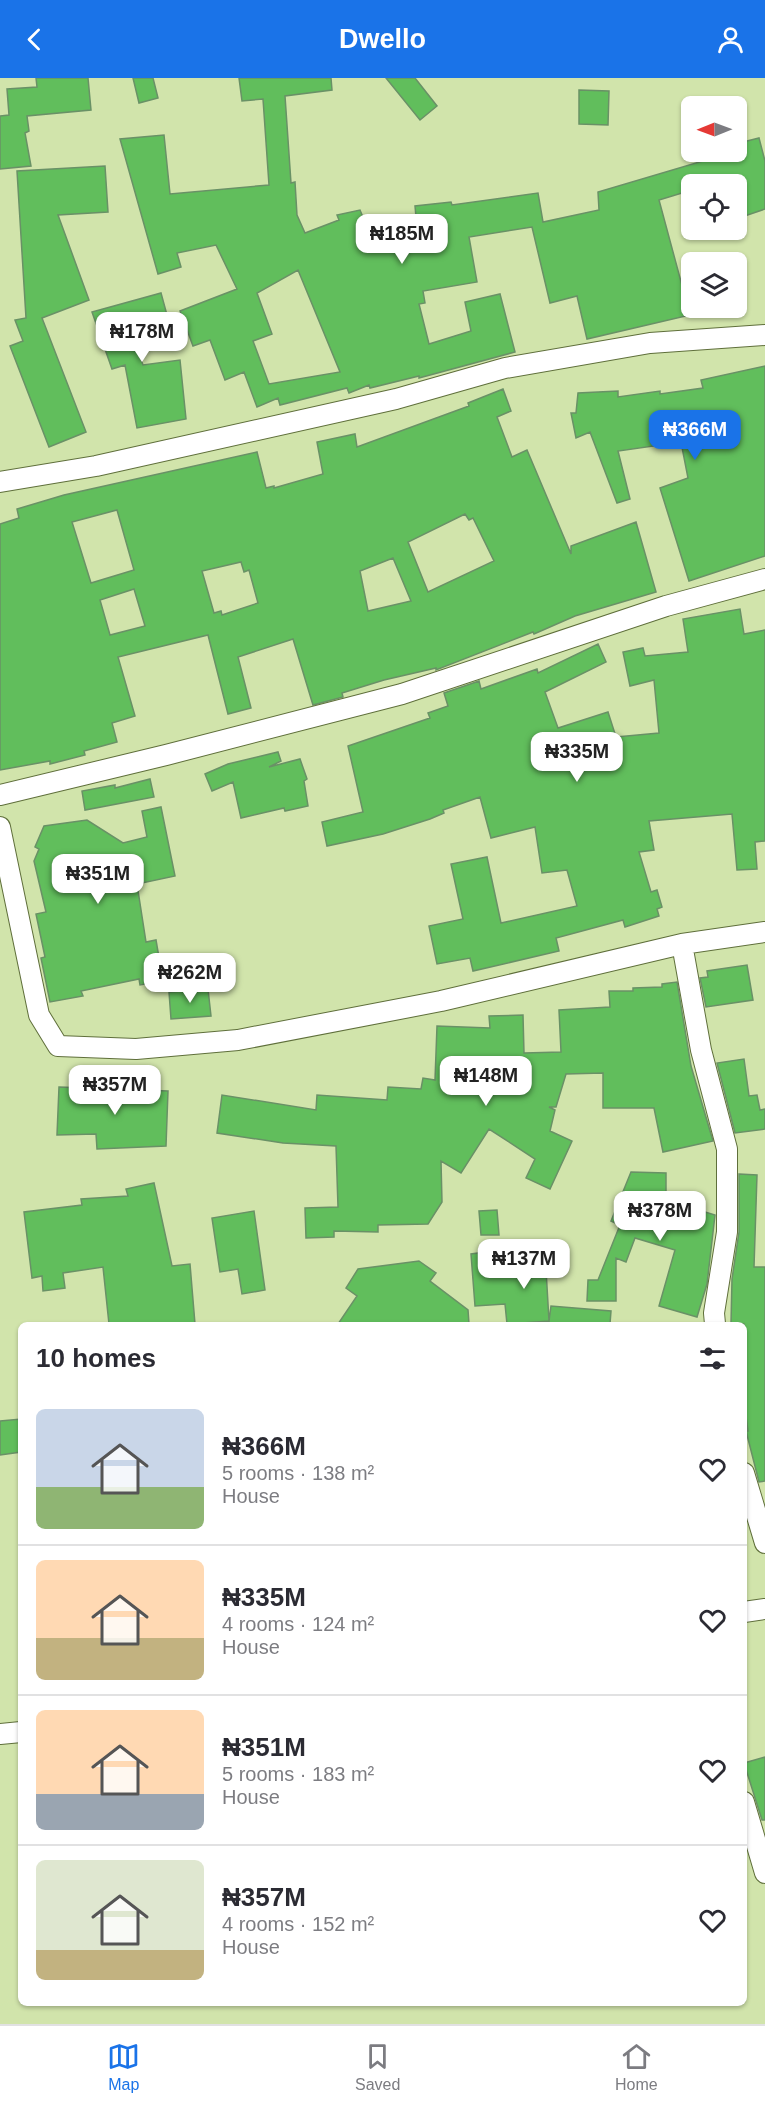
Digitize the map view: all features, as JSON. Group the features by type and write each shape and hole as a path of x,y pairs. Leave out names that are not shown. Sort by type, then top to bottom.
{"street":[{"path":"0,482 96,466 396,399 505,368 650,343 765,335"},
{"path":"0,795 402,694 666,606 765,579"},
{"path":"0,827 39,1015 58,1046 136,1049 238,1040 441,1001 682,944 765,932"},
{"path":"682,944 701,1050 727,1149 727,1232 714,1313 715,1322"},
{"path":"747,1483 765,1543"},
{"path":"747,1612 765,1609"},
{"path":"0,1734 18,1732"},
{"path":"747,1812 765,1873"}],"building":[{"path":"36,78 88,78 91,110 27,116 29,131 25,133 31,166 0,169 0,116 9,115 7,89 37,87"},
{"path":"133,78 153,78 158,98 139,103"},
{"path":"239,78 331,78 332,90 285,96 291,183 295,182 297,215 305,233 339,220 337,215 360,210 365,222 416,217 415,206 451,202 452,205 538,193 543,222 599,210 598,192 699,162 747,162 747,141 759,138 765,161 765,209 747,215 747,174 681,174 681,193 659,200 681,282 681,317 587,339 577,296 550,303 532,227 469,237 477,282 423,291 425,303 419,304 429,344 471,331 465,302 500,294 515,352 419,378 419,376 370,388 369,385 349,393 347,388 280,405 278,398 257,407 244,372 225,380 210,340 193,346 180,311 237,289 216,245 177,253 181,267 158,274 120,139 164,135 170,194 269,185 263,99 242,101","holes":["298,270 340,372 269,384 253,341 272,334 257,293"]},
{"path":"386,78 415,78 437,106 420,120"},
{"path":"579,90 609,91 608,125 579,124"},
{"path":"105,166 108,212 58,215 89,300 42,318 86,432 49,447 10,346 23,341 15,320 26,318 17,171"},
{"path":"161,293 167,315 128,325 143,365 180,360 186,419 137,428 125,365 112,369 92,312"},
{"path":"765,366 765,556 689,581 660,488 688,478 681,442 618,451 630,499 617,503 590,432 576,438 571,413 576,413 578,393 618,391 618,397 703,388 701,380"},
{"path":"503,389 511,411 497,417 512,457 527,450 571,554 571,546 636,522 656,592 575,616 534,634 533,632 436,670 436,668 384,680 342,693 343,697 313,705 293,639 238,657 251,708 228,714 208,635 118,657 135,716 112,723 117,742 84,751 85,755 50,764 50,761 0,770 0,524 19,518 17,509 64,495 257,452 266,488 274,486 274,488 323,474 317,442 355,434 357,447 469,406 468,403","holes":["117,510 134,570 91,583 72,522","465,514 469,520 473,518 494,561 428,592 408,542","393,558 411,601 368,611 360,571","241,562 244,572 249,570 258,603 222,615 221,611 214,613 202,571","134,589 145,626 110,635 100,600"]},
{"path":"740,609 744,634 765,630 765,841 755,842 757,869 737,870 732,814 649,821 654,850 639,852 651,892 657,890 662,907 657,909 659,916 625,927 623,920 556,938 559,951 473,971 470,958 437,964 429,926 463,919 451,864 487,857 501,923 577,906 567,870 542,873 535,827 491,838 480,797 443,810 444,813 430,819 383,834 327,846 322,822 363,812 348,746 430,718 428,713 448,706 444,693 479,681 481,689 537,669 538,673 598,644 606,662 545,692 558,728 608,712 616,737 659,733 654,680 630,686 623,652 643,648 645,656 688,652 683,619"},
{"path":"278,752 281,761 269,767 300,759 307,779 304,781 308,806 285,811 284,808 241,818 233,782 212,791 205,774 228,764"},
{"path":"150,779 154,797 85,810 82,791 115,785 115,788"},
{"path":"161,807 175,876 137,884 146,942 156,940 163,981 140,985 139,979 81,991 83,996 50,1002 41,958 45,957 36,914 46,912 34,861 39,849 35,847 44,826 87,820 123,843 147,837 142,811"},
{"path":"747,965 753,1000 706,1007 700,978 708,977 707,971"},
{"path":"677,982 691,1066 713,1141 663,1152 654,1108 603,1108 603,1073 566,1074 556,1107 549,1107 555,1110 550,1131 572,1141 550,1189 526,1178 535,1159 489,1129 461,1173 441,1161 442,1202 428,1224 378,1225 378,1232 334,1231 334,1237 306,1238 305,1208 338,1207 336,1146 283,1143 217,1133 222,1095 316,1110 317,1095 387,1100 388,1087 421,1089 423,1078 435,1080 437,1026 490,1028 489,1016 523,1015 524,1053 561,1052 559,1010 610,1007 609,991 633,991 633,988 662,987 662,984"},
{"path":"208,989 211,1016 171,1019 169,992"},
{"path":"744,1059 749,1096 757,1095 760,1110 765,1109 765,1129 735,1133 717,1063"},
{"path":"59,1087 168,1091 166,1146 97,1149 96,1134 57,1135"},
{"path":"631,1172 666,1173 666,1200 715,1215 707,1284 697,1317 659,1306 675,1250 635,1238 626,1262 616,1258 616,1301 587,1301 588,1280 598,1280 620,1225 611,1221"},
{"path":"739,1174 757,1175 754,1267 765,1267 765,1481 759,1482 747,1435 747,1322 731,1322 732,1279 739,1232"},
{"path":"154,1183 172,1266 190,1264 195,1322 109,1322 103,1267 63,1273 65,1288 43,1291 42,1276 32,1278 24,1212 82,1205 81,1199 128,1196 126,1189"},
{"path":"497,1210 499,1235 481,1235 479,1211"},
{"path":"254,1211 265,1290 242,1294 238,1269 220,1272 212,1218"},
{"path":"500,1250 500,1255 545,1252 549,1321 507,1322 505,1304 475,1306 471,1254"},
{"path":"419,1261 436,1273 430,1281 468,1310 469,1322 339,1322 357,1296 346,1288 358,1269"},
{"path":"551,1306 611,1311 610,1322 549,1322"},
{"path":"18,1419 18,1452 0,1455 0,1421"},
{"path":"765,1757 765,1820 762,1820 747,1772 747,1762"}]}
